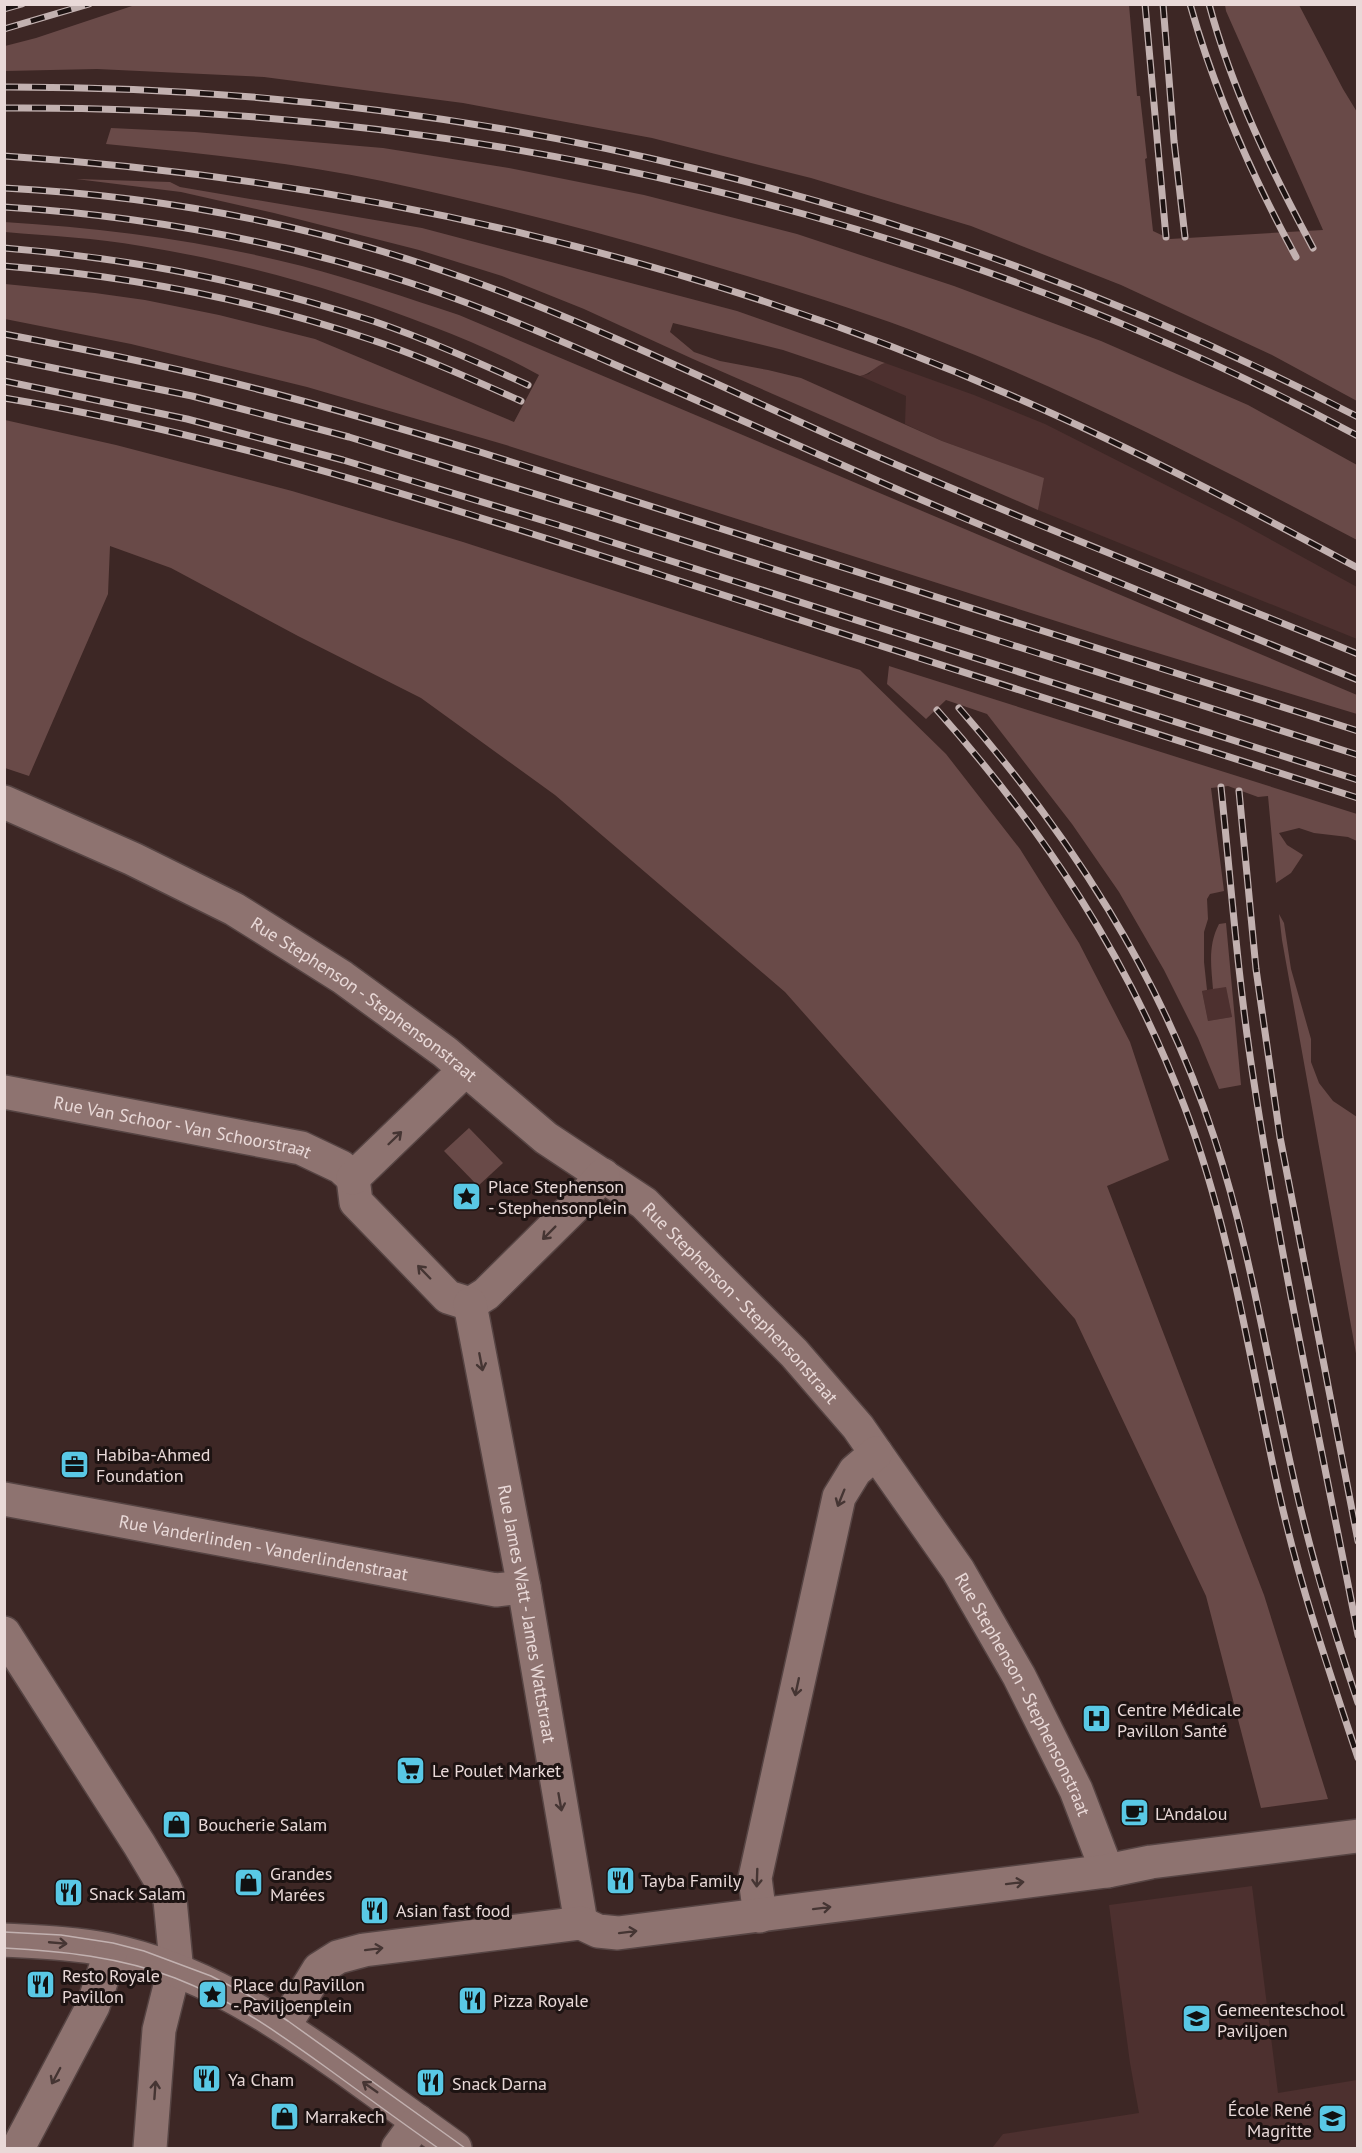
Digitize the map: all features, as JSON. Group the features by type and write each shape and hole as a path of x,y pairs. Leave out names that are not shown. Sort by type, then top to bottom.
{"street":[{"name":"Rue Stephenson - Stephensonstraat","path":"4,802 133,859 234,909 342,977 445,1052 546,1138 644,1203 794,1353 858,1428 958,1570 1019,1676 1076,1790 1107,1871"},
{"path":"465,1070 353,1178 356,1202 448,1297 470,1304 486,1294 574,1207 603,1174"},
{"name":"Rue Van Schoor - Van Schoorstraat","path":"4,1092 301,1148 341,1167 353,1178"},
{"name":"Rue James Watt - James Wattstraat","path":"470,1304 524,1587 581,1923"},
{"path":"760,1916 755,1878 839,1497 855,1471 876,1453"},
{"name":"Rue Vanderlinden - Vanderlindenstraat","path":"4,1498 496,1590 524,1587"},
{"path":"4,1633 164,1886 170,1900 176,1962 159,2030 150,2148"},
{"path":"284,2026 319,1969 338,1957 364,1950 581,1923 598,1931 618,1933 1107,1871 1209,1854 1358,1836"},
{"path":"4,1940 60,1943 111,1951 202,1980 284,2026 455,2148"},
{"path":"18,2148 93,2006 111,1951"},
{"path":"398,2148 418,2121"}],"shaded area":[{"path":"135,5 1129,5 1153,231 1170,239 1323,230 1225,5 1299,5 1357,112 1357,401 1272,355 1121,285 971,226 811,178 652,138 463,103 264,77 97,69 5,71 5,46"},
{"path":"111,128 195,132 383,148 509,168 644,195 797,234 954,286 1101,341 1248,405 1357,465 1357,540 1094,407 932,338 831,302 600,234 382,181 279,163 106,144"},
{"path":"76,179 170,182 180,187 422,228 737,311 885,363 860,376 783,350 673,323 670,332 694,352 720,361 801,378 942,441 1044,478 1038,510 584,309 502,276 419,250 274,213 181,192"},
{"path":"4,222 117,232 229,249 322,271 459,315 1357,695 1357,714 1128,644 506,445 307,387 131,344 5,319 5,284 145,300 219,315 315,339 514,422 539,375 445,331 360,300 288,278 215,260 141,246 5,232"},
{"path":"885,363 974,395 1045,424 1237,521 1357,587 1357,639 1038,510 1043,478 942,441 905,424 906,396 860,376 869,374 877,366"},
{"path":"5,420 116,445 292,491 463,542 860,670 946,754 1020,849 1079,943 1130,1042 1169,1160 1107,1186 1264,1595 1328,1799 1261,1808 1206,1596 1075,1319 785,992 555,795 421,698 171,568 110,546 108,594 29,776 5,768"},
{"path":"889,666 1357,814 1357,841 1348,837 1314,833 1299,828 1279,833 1287,845 1303,855 1291,873 1276,883 1268,796 1258,797 1228,786 1211,788 1224,891 1210,894 1207,899 1208,919 1204,932 1204,962 1207,990 1202,991 1208,1021 1232,1017 1226,987 1213,989 1211,955 1213,940 1219,924 1226,923 1241,1085 1219,1089 1198,1038 1164,970 1119,892 1072,824 987,714 946,700 926,719 887,684"},
{"path":"1279,914 1284,923 1291,969 1311,1039 1311,1062 1319,1083 1333,1101 1357,1117 1357,1359 1282,940"},
{"path":"1226,986 1232,1017 1208,1021 1202,991"},
{"path":"469,1128 503,1163 478,1186 444,1151"},
{"name":"Gemeenteschool Paviljoen","path":"1252,1886 1278,2093 1357,2080 1357,2148 992,2148 1003,2134 1139,2113 1109,1905"}],"tram line":[{"path":"4,1932 61,1935 113,1943 144,1951 211,1976 248,1995 288,2021 465,2148"},
{"path":"4,1948 69,1953 112,1960 175,1978 216,1996 272,2030 438,2148"}],"railway":[{"path":"4,9 22,4"},
{"path":"4,29 89,4"},
{"path":"1145,4 1166,237"},
{"path":"1163,4 1174,141 1185,237"},
{"path":"1190,4 1211,70 1236,134 1264,196 1296,257"},
{"path":"1209,4 1229,67 1254,129 1313,248"},
{"path":"4,87 181,92 356,108 530,134 701,170 870,217 1036,274 1199,340 1358,417"},
{"path":"4,108 180,112 355,127 529,152 702,188 871,234 1038,291 1200,358 1358,436"},
{"path":"4,156 135,167 266,184 396,206 525,234 652,267 778,306 902,351 1024,401 1151,460 1358,568"},
{"path":"4,188 121,198 237,216 352,243 464,278 570,319 942,484 1358,654"},
{"path":"4,207 147,222 242,239 336,261 442,294 560,341 996,532 1358,680"},
{"path":"4,248 145,265 237,283 328,307 393,328 528,385"},
{"path":"4,266 143,283 280,312 388,346 446,368 521,401"},
{"path":"4,334 194,373 313,404 480,452 1358,731"},
{"path":"4,358 192,396 349,437 591,511 1358,755"},
{"path":"4,381 187,419 343,460 558,525 1358,780"},
{"path":"4,398 88,413 254,452 418,498 1358,798"},
{"path":"959,708 1038,806 1108,909 1167,1019 1192,1077 1214,1137 1239,1225 1303,1520 1358,1703"},
{"path":"937,710 1013,802 1080,897 1137,999 1185,1108 1228,1251 1279,1493 1296,1560 1315,1627 1358,1758"},
{"path":"1221,787 1243,1004 1264,1146 1289,1286 1358,1635"},
{"path":"1239,791 1256,969 1280,1137 1358,1541"}],"place":[{"name":"Place Stephenson - Stephensonplein","path":"467,1196"},
{"name":"Habiba-Ahmed Foundation","path":"75,1464"},
{"name":"Centre Médicale Pavillon Santé","path":"1096,1719"},
{"name":"Le Poulet Market","path":"411,1770"},
{"name":"L'Andalou","path":"1134,1813"},
{"name":"Boucherie Salam","path":"177,1824"},
{"name":"Tayba Family","path":"620,1880"},
{"name":"Grandes Marées","path":"249,1883"},
{"name":"Snack Salam","path":"68,1893"},
{"name":"Asian fast food","path":"375,1910"},
{"name":"Resto Royale Pavillon","path":"41,1985"},
{"name":"Place du Pavillon - Paviljoenplein","path":"212,1994"},
{"name":"Pizza Royale","path":"472,2000"},
{"name":"Gemeenteschool Paviljoen","path":"1196,2019"},
{"name":"Ya Cham","path":"207,2079"},
{"name":"Snack Darna","path":"431,2083"},
{"name":"Marrakech","path":"284,2116"},
{"name":"École René Magritte","path":"1333,2119"}]}
